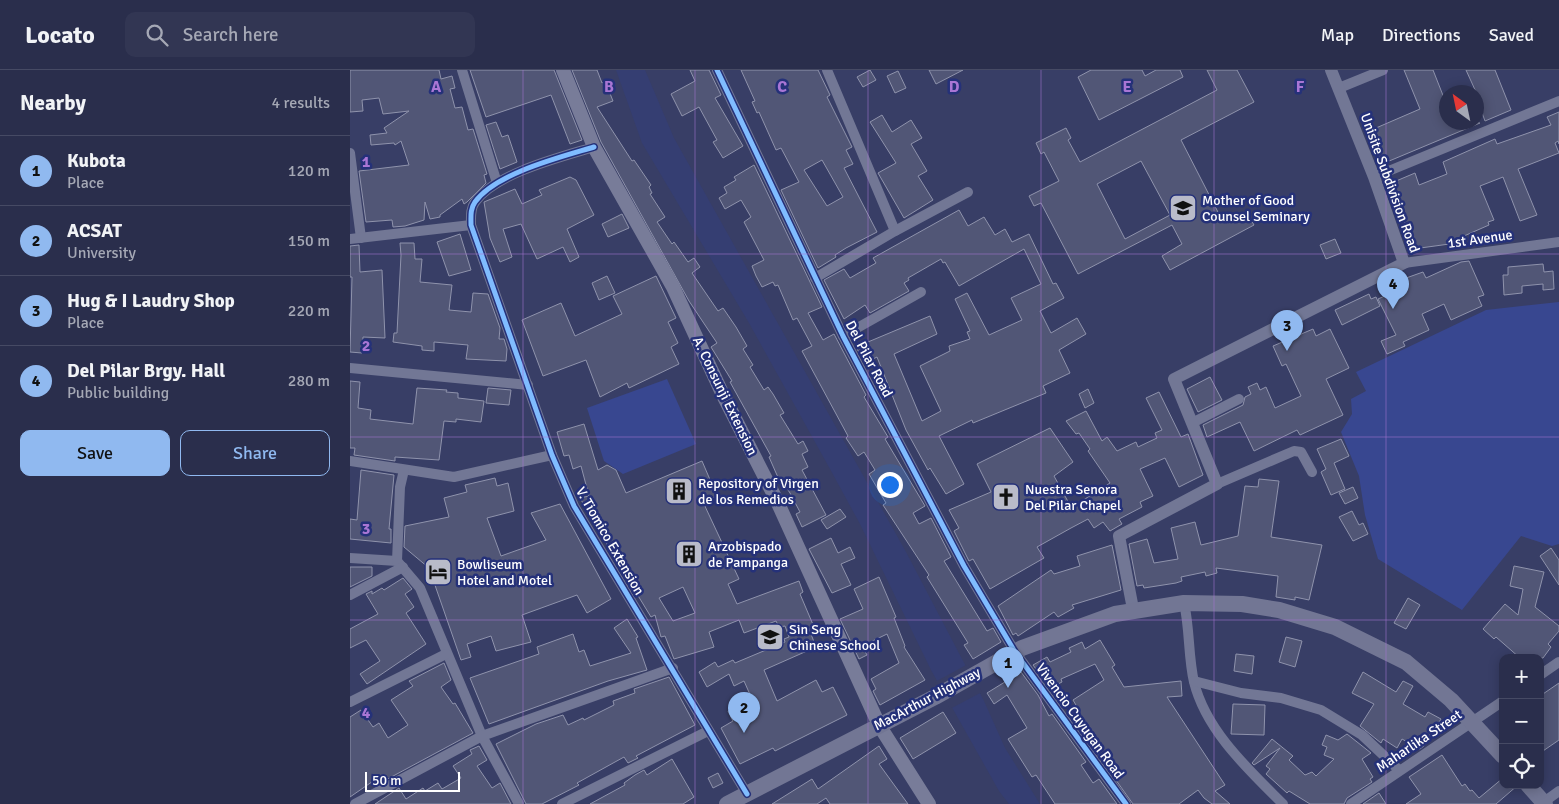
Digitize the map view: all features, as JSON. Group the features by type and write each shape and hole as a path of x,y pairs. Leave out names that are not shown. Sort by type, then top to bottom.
{"highway":[{"name":"MacArthur Highway","path":"727,804 750,799 879,725 935,697 1015,652 1072,628 1133,609 1184,603 1251,606 1279,610 1335,627 1406,662 1472,722 1499,752"},
{"path":"1531,789 1543,803"}],"main road":[{"name":"A. Consunji Extension","path":"563,70 594,147 673,287 723,395 777,500 879,725 929,804"}],"street":[{"path":"462,70 497,183"},
{"name":"Del Pilar Road","path":"717,70 843,336 964,566 1015,652"},
{"path":"827,70 895,231"},
{"name":"Unisite Subdivision Road","path":"1217,484 1174,379 1404,263 1374,177 1331,70"},
{"path":"1339,88 1383,70"},
{"path":"1374,177 1559,101"},
{"path":"350,153 355,239 471,225 470,213 475,203 497,183 547,160 594,147"},
{"path":"815,278 895,231 968,192"},
{"name":"V. Tiomico Extension","path":"471,225 552,455 574,506 750,799"},
{"name":"1st Avenue","path":"1404,263 1559,242"},
{"path":"843,336 920,292"},
{"path":"350,368 528,385"},
{"path":"1192,423 1239,399"},
{"path":"1133,609 1119,536 1217,484 1294,451 1301,452 1312,472"},
{"path":"350,461 454,477 552,455"},
{"path":"404,470 400,487 400,564 420,588 446,654 482,736 519,804"},
{"path":"350,558 400,564"},
{"path":"350,595 400,564"},
{"path":"1184,603 1189,627 1194,681 1198,696 1230,748 1283,804"},
{"name":"Vivencio Cuyugan Road","path":"1015,652 1126,804"},
{"path":"350,702 446,654"},
{"path":"1544,672 1559,662"},
{"path":"355,804 482,736 673,668"},
{"path":"1194,681 1241,693 1281,698 1321,710 1362,735 1399,770"},
{"name":"Maharlika Street","path":"1351,804 1499,703"},
{"path":"562,804 708,731"},
{"path":"1543,803 1559,792"}],"shaded area":[{"path":"616,70 645,70 674,138 906,552 984,701 1005,748 1040,804 1009,804 999,791 931,670 860,524 830,469 749,323 642,143"},
{"path":"1559,302 1559,544 1552,546 1521,536 1462,610 1378,559 1365,515 1359,476 1341,432 1352,414 1351,399 1366,391 1356,372 1486,310"},
{"path":"667,379 696,444 623,474 604,461 587,408"}],"pier":[{"path":"968,664 982,692 950,709 935,682"}],"building":[{"path":"350,70 439,70 441,79 452,76 455,88 450,89 455,108 462,107 468,130 473,129 487,174 484,175 486,183 467,202 464,204 462,199 440,215 440,217 430,219 425,202 424,220 405,226 393,227 392,220 366,222 359,171 409,165 401,141 395,145 394,143 371,145 370,135 387,133 384,128 409,111 383,114 379,98 362,100 363,111 350,112"},
{"path":"470,70 554,70 582,140 570,144 551,95 486,117"},
{"path":"572,70 597,70 602,83 605,81 613,101 597,107 632,161 634,160 651,185 649,187 652,193 650,194 665,217 657,222 672,244 674,242 688,262 694,258 700,267 692,273 718,311 723,308 736,327 747,346 743,349 753,365 750,367 764,390 768,387 773,394 784,413 780,415 798,444 803,441 808,451 802,454 808,467 802,470 826,515 802,527 796,514 800,512 782,481 780,482 769,457 771,456 730,382 732,381 711,347 717,343 689,301 601,142"},
{"path":"690,70 709,70 721,95 715,98 743,146 723,158 713,142 717,140 699,107 682,116 671,94 695,81"},
{"path":"741,70 818,70 830,95 827,97 852,147 846,150 853,164 844,168 877,232 846,248 835,255 836,257 818,268 781,190 799,182 781,148 776,150 759,112 757,113 752,102 755,101","holes":["822,160 843,197 827,206 804,170"]},
{"path":"870,70 876,80 863,87 857,77"},
{"path":"929,70 963,70 936,84"},
{"path":"1091,70 1142,70 1145,76 1156,70 1180,70 1183,77 1099,120 1078,77"},
{"path":"1207,70 1237,70 1254,102 1181,140 1221,218 1224,216 1227,223 1247,213 1254,225 1170,270 1162,256 1182,244 1172,225 1078,274 1041,203 1034,206 1029,196 1059,181 1044,152 1041,154 1036,143 1066,128 1071,138 1068,140 1080,162 1217,90","holes":["1141,161 1170,215 1125,239 1097,184"]},
{"path":"1404,70 1433,70 1439,85 1439,130 1463,130 1382,164 1369,131 1420,109"},
{"path":"1466,70 1495,70 1511,110 1485,121 1484,85 1473,85"},
{"path":"898,71 906,88 895,93 887,76"},
{"path":"1559,112 1559,144 1558,141 1555,143 1559,153 1518,169 1537,215 1520,221 1503,177 1480,186 1494,220 1488,222 1489,225 1464,236 1464,242 1413,249 1411,231 1408,232 1389,184 1415,173 1419,185 1447,174 1443,162 1495,139 1497,144 1551,125 1547,117"},
{"path":"882,115 892,132 911,120 922,138 911,144 927,171 918,176 933,200 904,218 878,173 896,163 870,122"},
{"path":"496,122 502,137 508,135 517,162 500,169 486,125"},
{"path":"754,165 822,307 808,313 823,340 834,334 866,395 864,397 888,437 885,439 925,506 913,513 919,524 931,518 951,557 944,561 987,631 993,628 1001,642 973,659 964,645 968,643 927,577 929,575 883,505 886,503 869,474 875,470 864,452 858,456 846,438 848,436 802,351 812,346 797,318 793,320 778,285 775,286 773,282 762,287 756,276 752,266 764,260 744,222 751,217 741,200 725,209 719,198 727,193 724,187 736,180 734,177"},
{"path":"570,177 576,180 594,215 567,229 579,257 570,262 563,247 537,259 521,224 503,229 512,257 500,262 490,238 484,202 515,189 522,204 542,195 539,190"},
{"path":"959,210 968,226 984,217 995,235 1005,229 1012,242 1029,234 1053,284 1056,283 1064,298 1040,311 1051,333 1077,318 1086,334 1059,350 1070,373 1043,386 1046,393 973,423 972,420 939,436 964,484 946,494 930,468 928,470 906,430 877,357 865,363 856,347 930,316 937,334 894,354 922,421 941,411 920,366 950,351 949,346 970,339 967,332 970,331 955,299 967,293 989,335 1022,320 1011,298 1041,284 1024,249 959,286 945,262 943,263 941,259 908,278 909,280 904,283 909,291 870,313 865,305 844,319 824,280 844,269 850,278 876,263 873,258"},
{"path":"622,214 629,228 608,237 602,224"},
{"path":"460,234 471,270 449,276 437,242"},
{"path":"1335,239 1341,253 1326,259 1320,245"},
{"path":"400,243 414,243 415,259 422,259 420,282 452,285 449,310 471,312 473,293 488,294 500,328 499,339 504,339 507,349 506,361 466,359 468,345 434,342 434,351 422,350 422,346 393,342 394,333 397,333"},
{"path":"359,245 360,272 382,270 385,338 363,337 362,353 350,352 352,277 350,277 350,246"},
{"path":"1469,261 1484,295 1478,297 1482,306 1451,320 1444,304 1422,314 1429,330 1403,342 1405,346 1387,354 1381,341 1396,335 1378,299 1396,291 1392,283 1423,272 1426,278 1461,262"},
{"path":"1543,264 1544,272 1553,271 1554,289 1543,290 1543,284 1522,286 1522,293 1504,295 1503,275 1508,275 1508,267"},
{"path":"607,276 615,293 599,300 592,283"},
{"path":"656,276 676,318 668,322 678,343 671,347 679,364 629,388 627,383 600,397 586,360 543,376 522,320 561,303 575,336 622,314 613,296"},
{"path":"1369,294 1371,299 1376,297 1380,306 1342,325 1335,310"},
{"path":"1313,329 1316,336 1330,329 1349,368 1326,379 1343,415 1300,435 1297,430 1254,451 1240,422 1207,437 1203,425 1243,405 1245,397 1251,394 1248,387 1257,383 1260,390 1266,387 1275,408 1301,396 1286,364 1282,366 1273,346"},
{"path":"1210,377 1222,400 1198,412 1187,389"},
{"path":"350,381 360,382 358,408 371,410 370,419 413,424 417,388 447,390 446,392 458,393 458,398 484,401 481,422 456,419 456,422 444,421 439,460 395,457 395,461 354,455 355,448 350,448"},
{"path":"488,388 511,390 509,405 486,403"},
{"path":"1088,389 1094,403 1085,408 1079,394"},
{"path":"1159,392 1181,437 1188,434 1203,475 1179,487 1165,458 1140,469 1153,496 1140,502 1142,507 1119,519 1122,524 1110,531 1103,522 1094,528 1088,519 1037,547 1044,558 990,589 973,559 969,561 954,531 959,528 949,510 991,492 977,464 1050,428 1073,462 1054,476 1071,507 1110,483 1088,451 1090,449 1079,433 1076,434 1066,421 1086,411 1102,441 1107,437 1117,451 1136,442 1138,447 1157,438 1155,433 1162,430 1146,398"},
{"path":"584,424 598,470 607,465 616,470 626,493 702,461 717,496 703,502 739,579 728,584 737,604 799,581 803,592 800,594 814,627 809,629 816,647 764,670 777,701 816,680 822,692 833,687 847,715 775,751 773,748 740,764 721,728 733,721 728,711 752,699 744,681 734,686 729,674 707,687 699,672 715,662 718,667 733,660 735,663 785,642 784,639 789,637 785,626 779,627 776,621 744,633 739,620 709,632 714,647 674,659 665,636 661,637 655,615 651,617 633,589 580,498 589,496 581,466 573,469 569,455 564,456 557,432","holes":["683,587 695,613 673,621 659,598"]},
{"path":"1341,439 1349,456 1334,463 1345,489 1331,495 1321,472 1326,469 1317,449"},
{"path":"361,470 394,475 389,529 391,529 391,543 350,539 350,519 357,520"},
{"path":"495,478 497,486 508,483 514,511 487,518 501,556 546,540 531,513 560,504 611,599 587,613 577,595 522,615 531,642 496,651 491,636 467,644 471,657 461,660 429,568 404,547 405,526 449,517 444,498 467,492 465,485"},
{"path":"1259,479 1279,481 1271,537 1322,545 1309,600 1295,597 1295,600 1276,597 1278,576 1216,568 1217,573 1206,576 1205,572 1181,577 1182,581 1176,583 1144,588 1143,585 1137,586 1129,544 1147,539 1154,563 1178,559 1171,528 1195,522 1201,545 1238,536 1245,486 1258,487"},
{"path":"1353,487 1358,498 1345,504 1339,493"},
{"path":"840,509 846,517 827,529 821,520"},
{"path":"1352,511 1359,525 1363,523 1368,534 1353,541 1339,517"},
{"path":"831,538 838,553 850,547 855,558 841,564 851,585 832,593 809,549"},
{"path":"1112,545 1121,590 1072,605 1074,608 1058,617 1054,612 1018,636 1016,633 1013,635 998,606 1051,570 1054,574 1080,566 1077,556"},
{"path":"1551,548 1559,560 1559,585 1540,556"},
{"path":"1514,566 1544,572 1535,607 1559,626 1559,631 1548,644 1551,647 1544,657 1544,654 1515,654 1496,637 1494,639 1483,629 1505,604 1518,615 1523,589 1510,586"},
{"path":"350,567 372,567 372,576 350,587"},
{"path":"879,577 896,617 894,618 904,647 925,680 880,705 873,691 876,689 871,679 899,663 887,634 862,646 867,655 859,659 840,619 863,609 854,589"},
{"path":"403,578 412,589 405,594 414,607 406,613 426,644 367,684 360,674 380,661 366,640 350,648 350,629 378,614 366,594 372,591 372,594 382,588 384,590"},
{"path":"1408,598 1420,605 1406,629 1394,623"},
{"path":"627,619 638,637 636,638 647,670 608,681 489,724 470,678 539,654 537,647 573,634 579,652 584,650 590,666 631,653 614,628"},
{"path":"1286,637 1302,641 1295,667 1279,662"},
{"path":"1100,640 1115,665 1112,667 1124,687 1181,681 1182,696 1167,697 1225,785 1215,791 1230,804 1212,804 1198,790 1179,804 1133,804 1071,717 1080,712 1073,700 1104,680 1095,664 1061,679 1062,682 1050,688 1033,665 1047,657 1050,662 1071,652 1069,648 1082,642 1085,649"},
{"path":"1236,654 1254,656 1252,674 1234,671"},
{"path":"444,663 451,680 441,687 453,704 455,703 473,733 382,782 379,777 350,797 350,717 361,710 373,727 379,723 388,738 408,725 391,700 413,686 409,681"},
{"path":"1021,672 1038,695 1049,716 1052,714 1086,762 1081,765 1093,783 1099,779 1117,804 1055,804 1036,775 1032,777 1008,739 1027,728 1007,695 994,704 987,693"},
{"path":"1363,672 1396,692 1403,681 1413,686 1403,704 1425,717 1428,712 1441,719 1425,745 1420,749 1402,739 1397,748 1383,739 1381,743 1360,726 1374,704 1352,693"},
{"path":"669,677 695,725 636,756 638,758 628,763 624,757 577,783 579,785 542,804 526,804 496,744 536,724 563,715 568,725 583,718 584,720 614,705 613,701 635,693 634,689"},
{"path":"1559,683 1559,740 1544,750 1544,699 1544,693"},
{"path":"1233,704 1265,705 1264,735 1231,734"},
{"path":"943,712 956,733 913,759 900,738"},
{"path":"1347,734 1371,753 1362,759 1373,777 1370,779 1372,782 1347,798 1344,804 1310,804 1289,791 1287,793 1266,774 1270,769 1266,766 1280,748 1254,765 1252,763 1272,739 1293,756 1289,760 1305,775 1312,772 1316,776 1334,759 1324,755 1327,747 1322,745 1326,735 1338,740"},
{"path":"479,746 487,760 477,766 492,788 500,783 511,804 375,804 399,788 406,799 423,788 425,791 438,783 442,789 461,778 453,766 472,754 470,750"},
{"path":"879,746 887,759 879,764 908,804 830,804 826,798 817,804 772,804 812,779 818,789"},
{"path":"1442,755 1462,786 1465,784 1479,798 1499,781 1499,789 1513,789 1496,804 1406,804 1421,794 1409,777"},
{"path":"672,759 694,797 683,804 590,804 625,785 624,783 644,770 647,775"},
{"path":"718,773 723,783 713,788 708,778"},
{"path":"1379,793 1386,804 1363,804"}],"cycle path":[{"path":"717,70 843,336 964,566 1015,652 1126,804"},
{"path":"594,147 530,167 498,183 485,192 473,205 471,225 552,455 574,506 747,794"}],"place":[{"name":"Mother of Good Counsel Seminary","path":"1183,208"},
{"name":"Del Pilar Brgy. Hall","path":"1393,309"},
{"name":"Hug & I Laudry Shop","path":"1287,351"},
{"name":"Repository of Virgen de los Remedios","path":"679,491"},
{"name":"Nuestra Senora Del Pilar Chapel","path":"1006,497"},
{"name":"Arzobispado de Pampanga","path":"689,554"},
{"name":"Bowliseum Hotel and Motel","path":"438,572"},
{"name":"Sin Seng Chinese School","path":"770,637"},
{"name":"Kubota","path":"1008,688"},
{"name":"ACSAT","path":"744,733"}]}
